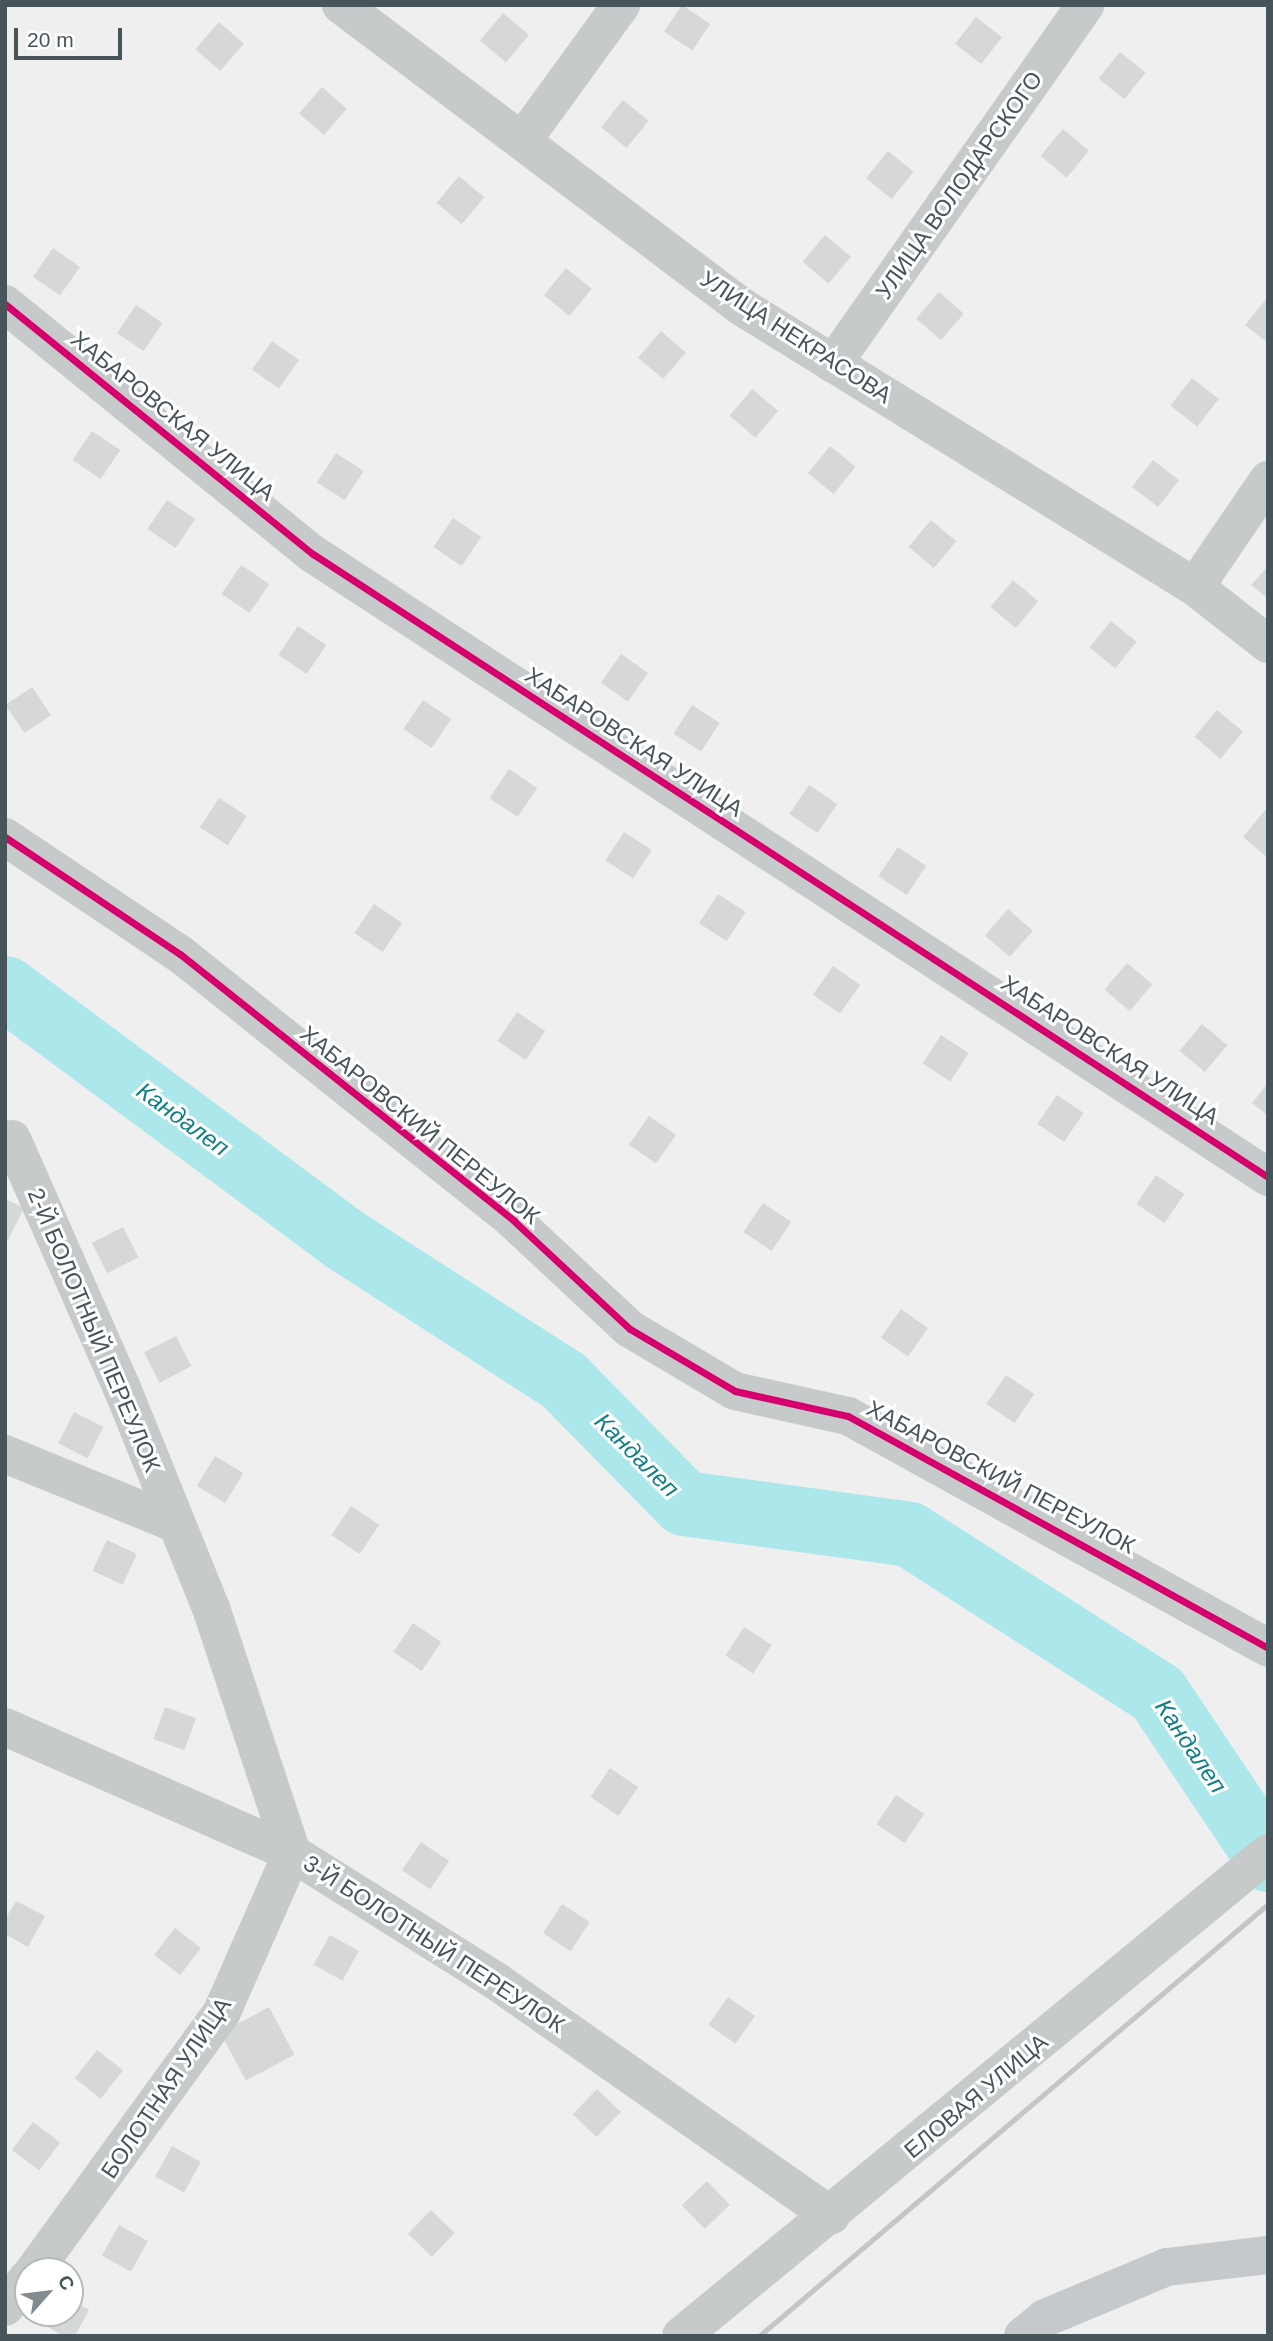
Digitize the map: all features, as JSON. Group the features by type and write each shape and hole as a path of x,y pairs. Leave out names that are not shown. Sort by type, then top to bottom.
{"main road":[{"path":"1023,2336 1045,2318 1167,2267 1268,2255"}],"street":[{"name":"УЛИЦА НЕКРАСОВА","path":"341,5 742,307 1195,587 1268,644"},
{"path":"523,141 621,5"},
{"name":"УЛИЦА ВОЛОДАРСКОГО","path":"834,364 1085,5"},
{"name":"ХАБАРОВСКАЯ УЛИЦА","path":"5,304 313,554 1268,1177"},
{"path":"1195,587 1268,480"},
{"name":"ХАБАРОВСКИЙ ПЕРЕУЛОК","path":"5,837 180,954 514,1221 630,1329 735,1391 848,1416 1268,1648"},
{"name":"2-Й БОЛОТНЫЙ ПЕРЕУЛОК","path":"12,1139 122,1388 173,1521 215,1619 292,1853"},
{"name":"2-Й БОЛОТНЫЙ ПЕРЕУЛОК","path":"5,1454 173,1521"},
{"name":"3-Й БОЛОТНЫЙ ПЕРЕУЛОК","path":"5,1727 292,1853 496,1980 831,2216"},
{"name":"БОЛОТНАЯ УЛИЦА","path":"44,2257 222,2012 292,1853"},
{"name":"ЕЛОВАЯ УЛИЦА","path":"681,2336 831,2216 1268,1853"}],"building":[{"path":"682,5 710,24 692,51 664,32"},
{"path":"503,13 529,35 506,62 480,41"},
{"path":"976,17 1002,37 981,64 955,44"},
{"path":"219,22 244,44 220,71 195,49"},
{"path":"1120,52 1146,73 1124,99 1099,78"},
{"path":"322,87 347,109 324,135 299,113"},
{"path":"623,100 649,121 627,148 601,127"},
{"path":"1063,129 1089,151 1067,178 1041,156"},
{"path":"888,151 914,172 892,199 866,178"},
{"path":"459,176 484,197 462,224 437,203"},
{"path":"825,235 851,257 829,284 803,262"},
{"path":"53,248 80,267 60,296 33,277"},
{"path":"566,268 592,289 570,316 544,295"},
{"path":"939,292 964,314 941,340 916,318"},
{"path":"1268,297 1268,343 1245,325"},
{"path":"136,305 163,323 144,351 117,333"},
{"path":"661,331 686,353 663,379 638,357"},
{"path":"272,341 299,360 279,389 252,370"},
{"path":"1192,378 1219,399 1197,427 1170,406"},
{"path":"752,389 778,411 756,438 730,416"},
{"path":"92,431 120,450 101,479 72,460"},
{"path":"830,446 856,467 834,494 808,473"},
{"path":"336,453 364,471 345,500 317,482"},
{"path":"1153,460 1179,480 1158,507 1132,487"},
{"path":"167,500 195,519 176,548 147,529"},
{"path":"453,518 481,537 462,566 433,547"},
{"path":"931,520 956,541 934,568 909,547"},
{"path":"241,565 269,584 250,613 221,594"},
{"path":"1268,566 1268,599 1251,585"},
{"path":"1013,580 1038,601 1016,628 991,607"},
{"path":"1111,621 1137,642 1115,668 1090,647"},
{"path":"298,626 326,645 307,674 278,655"},
{"path":"621,654 648,673 628,702 601,683"},
{"path":"32,687 51,715 24,733 5,705"},
{"path":"423,700 451,719 432,748 403,729"},
{"path":"692,705 720,723 701,751 673,734"},
{"path":"1217,710 1243,732 1221,759 1195,737"},
{"path":"509,769 537,788 518,817 489,798"},
{"path":"809,785 837,804 818,833 789,814"},
{"path":"219,798 247,816 228,845 200,827"},
{"path":"1265,810 1268,812 1268,858 1243,837"},
{"path":"624,832 652,850 633,878 605,861"},
{"path":"898,847 926,866 907,895 878,876"},
{"path":"718,894 746,912 727,941 699,923"},
{"path":"374,904 402,923 383,952 354,933"},
{"path":"1008,909 1033,931 1010,957 985,935"},
{"path":"1127,963 1152,984 1130,1011 1105,990"},
{"path":"833,966 860,985 840,1014 813,995"},
{"path":"517,1012 545,1031 526,1060 497,1041"},
{"path":"1202,1024 1227,1045 1205,1072 1180,1051"},
{"path":"941,1035 969,1053 950,1081 922,1064"},
{"path":"1268,1083 1268,1116 1252,1103"},
{"path":"1057,1095 1084,1113 1064,1142 1037,1124"},
{"path":"649,1116 676,1135 656,1164 629,1145"},
{"path":"1156,1175 1184,1194 1165,1223 1136,1204"},
{"path":"5,1199 24,1208 8,1240 5,1238"},
{"path":"763,1203 791,1222 772,1251 743,1232"},
{"path":"123,1227 138,1257 107,1273 92,1243"},
{"path":"901,1309 928,1328 908,1357 881,1338"},
{"path":"176,1336 191,1366 159,1383 144,1352"},
{"path":"1006,1375 1034,1394 1015,1423 986,1404"},
{"path":"74,1412 103,1427 88,1458 58,1443"},
{"path":"215,1456 243,1473 225,1503 197,1486"},
{"path":"351,1506 379,1525 360,1554 331,1535"},
{"path":"107,1540 137,1554 123,1585 93,1571"},
{"path":"413,1623 441,1642 422,1671 393,1652"},
{"path":"744,1627 772,1645 753,1673 725,1656"},
{"path":"165,1707 196,1718 184,1750 153,1739"},
{"path":"610,1768 638,1787 619,1816 590,1797"},
{"path":"896,1795 924,1814 905,1843 876,1824"},
{"path":"421,1842 449,1861 430,1889 402,1870"},
{"path":"16,1901 45,1916 28,1947 5,1934 5,1919"},
{"path":"562,1904 590,1922 571,1951 543,1933"},
{"path":"175,1928 201,1948 180,1975 154,1955"},
{"path":"330,1935 359,1951 342,1981 314,1965"},
{"path":"728,1997 755,2016 736,2044 708,2025"},
{"path":"269,2007 294,2055 246,2081 220,2033"},
{"path":"97,2050 123,2070 101,2099 75,2078"},
{"path":"597,2089 621,2112 596,2137 573,2114"},
{"path":"33,2122 60,2142 39,2170 12,2150"},
{"path":"172,2146 201,2162 184,2193 155,2177"},
{"path":"707,2181 730,2205 705,2229 682,2205"},
{"path":"431,2210 455,2233 432,2257 408,2234"},
{"path":"119,2225 148,2241 131,2272 102,2256"},
{"path":"48,2327 80,2327 75,2336 63,2336"}],"waterway":[{"name":"Кандалеп","path":"5,988 344,1239 564,1381 684,1503 909,1534 1157,1693 1268,1859"}],"railway":[{"path":"759,2336 1268,1904"}],"cycle path":[{"path":"5,304 313,554 1268,1177"},
{"path":"5,837 180,954 514,1221 630,1329 735,1391 848,1416 1268,1648"}]}
